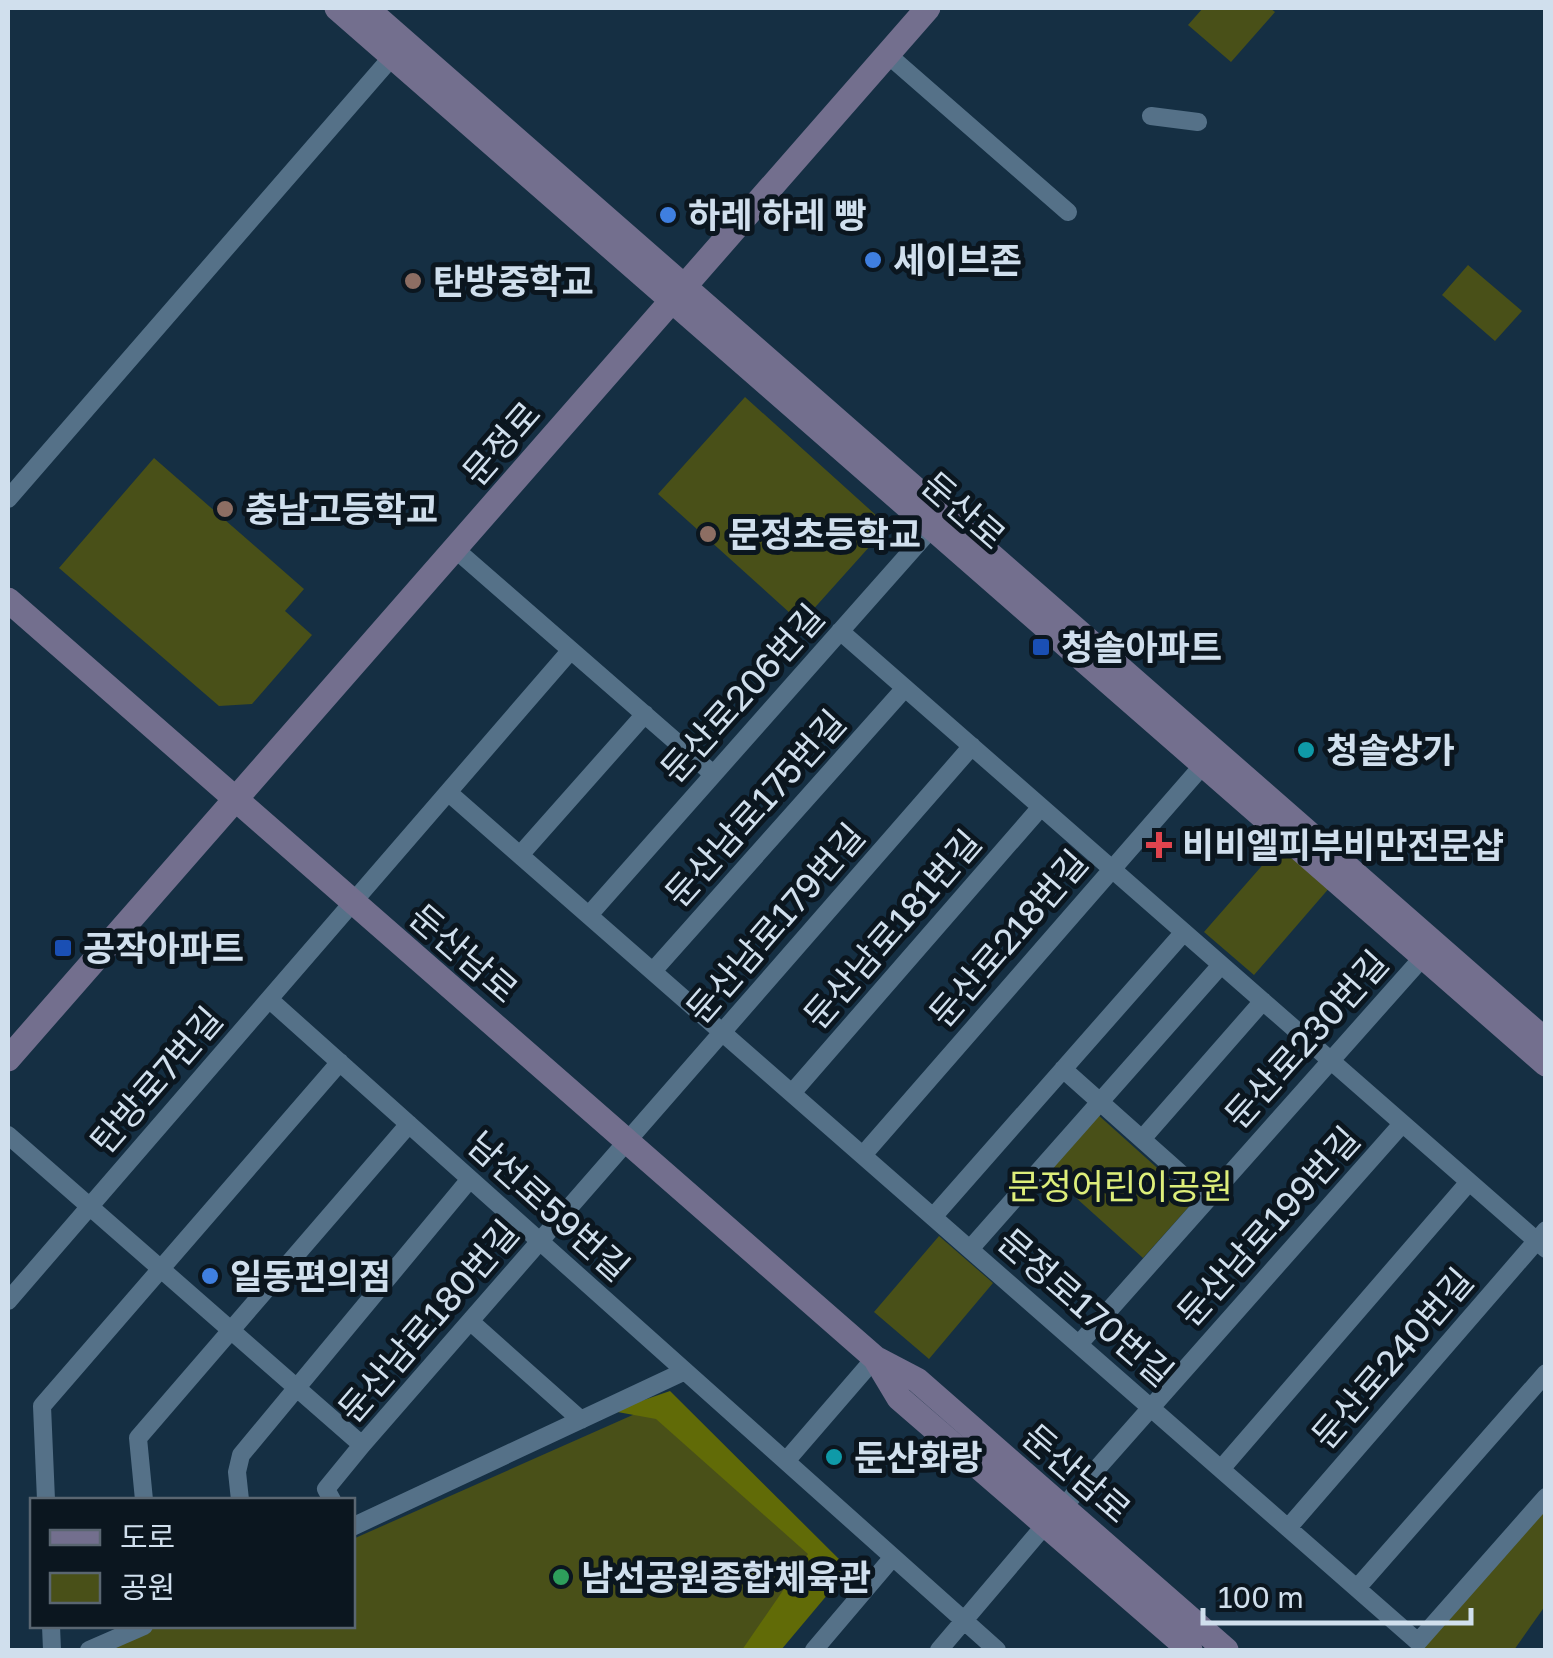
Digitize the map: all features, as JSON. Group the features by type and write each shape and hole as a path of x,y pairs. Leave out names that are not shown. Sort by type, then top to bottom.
{"main road":[{"name":"둔산로","path":"338,8 399,49 938,521 1546,1041"},
{"name":"둔산로","path":"366,8 399,49"},
{"name":"문정로","path":"8,1059 928,8"},
{"name":"둔산로","path":"938,521 1203,765 1546,1064"},
{"name":"둔산남로","path":"8,600 875,1358 898,1398 1226,1650"},
{"name":"둔산남로","path":"1054,1516 1190,1650"}],"street":[{"path":"8,499 399,49"},
{"path":"888,54 1068,212"},
{"path":"1151,116 1198,122"},
{"name":"둔산로206번길","path":"589,915 938,521"},
{"path":"456,548 714,774"},
{"path":"840,631 1468,1182 1542,1240"},
{"name":"탄방로7번길","path":"8,1300 571,650"},
{"name":"둔산남로175번길","path":"653,971 905,688"},
{"path":"520,855 645,714"},
{"name":"둔산남로179번길","path":"627,1142 972,746"},
{"name":"둔산로218번길","path":"862,1155 1203,765"},
{"name":"문정로170번길","path":"449,793 1418,1642 1546,1497"},
{"name":"둔산남로181번길","path":"792,1094 1041,807"},
{"path":"933,1217 1184,932"},
{"name":"둔산로230번길","path":"1079,1344 1422,957"},
{"path":"970,1250 1220,964"},
{"name":"남선로59번길","path":"270,1000 997,1650"},
{"path":"1142,1139 1263,1001"},
{"path":"46,1498 42,1406 340,1062"},
{"path":"1064,1069 1208,1198"},
{"path":"144,1498 138,1438 409,1124"},
{"name":"둔산남로199번길","path":"938,1650 1402,1124"},
{"path":"8,1135 362,1445"},
{"name":"둔산남로180번길","path":"331,1498 326,1489 362,1445 627,1142"},
{"path":"240,1498 236,1472 241,1456 470,1179"},
{"path":"1221,1469 1468,1182"},
{"name":"둔산로240번길","path":"1288,1528 1542,1240"},
{"path":"471,1322 580,1420"},
{"path":"786,1461 875,1358"},
{"path":"355,1527 685,1371"},
{"path":"1357,1588 1546,1373"},
{"path":"814,1650 893,1557"},
{"path":"89,1650 139,1628"}],"green space":[{"path":"1203,8 1270,8 1275,12 1231,62 1188,25"},
{"path":"1468,265 1522,311 1495,341 1442,295"},
{"path":"745,397 888,526 801,623 658,494"},
{"path":"154,458 304,589 285,611 312,635 252,704 219,706 59,568"},
{"path":"1288,836 1337,879 1254,975 1204,932"},
{"name":"문정어린이공원","path":"1096,1113 1194,1201 1143,1258 1045,1170"},
{"path":"939,1236 993,1283 929,1359 874,1312"},
{"path":"670,1391 849,1569 781,1650 742,1650 808,1554 656,1419 612,1411"},
{"path":"653,1406 824,1558 751,1650 103,1650 153,1628 355,1628 355,1538"},
{"path":"1545,1506 1545,1606 1514,1650 1418,1650"}],"place":[{"name":"하레 하레 빵","path":"668,215"},
{"name":"세이브존","path":"873,260"},
{"name":"탄방중학교","path":"413,281"},
{"name":"충남고등학교","path":"225,509"},
{"name":"문정초등학교","path":"708,534"},
{"name":"청솔아파트","path":"1041,647"},
{"name":"청솔상가","path":"1306,750"},
{"name":"비비엘피부비만전문샵","path":"1159,845"},
{"name":"공작아파트","path":"63,948"},
{"name":"일동편의점","path":"210,1276"},
{"name":"둔산화랑","path":"834,1457"},
{"name":"남선공원종합체육관","path":"561,1577"}]}
